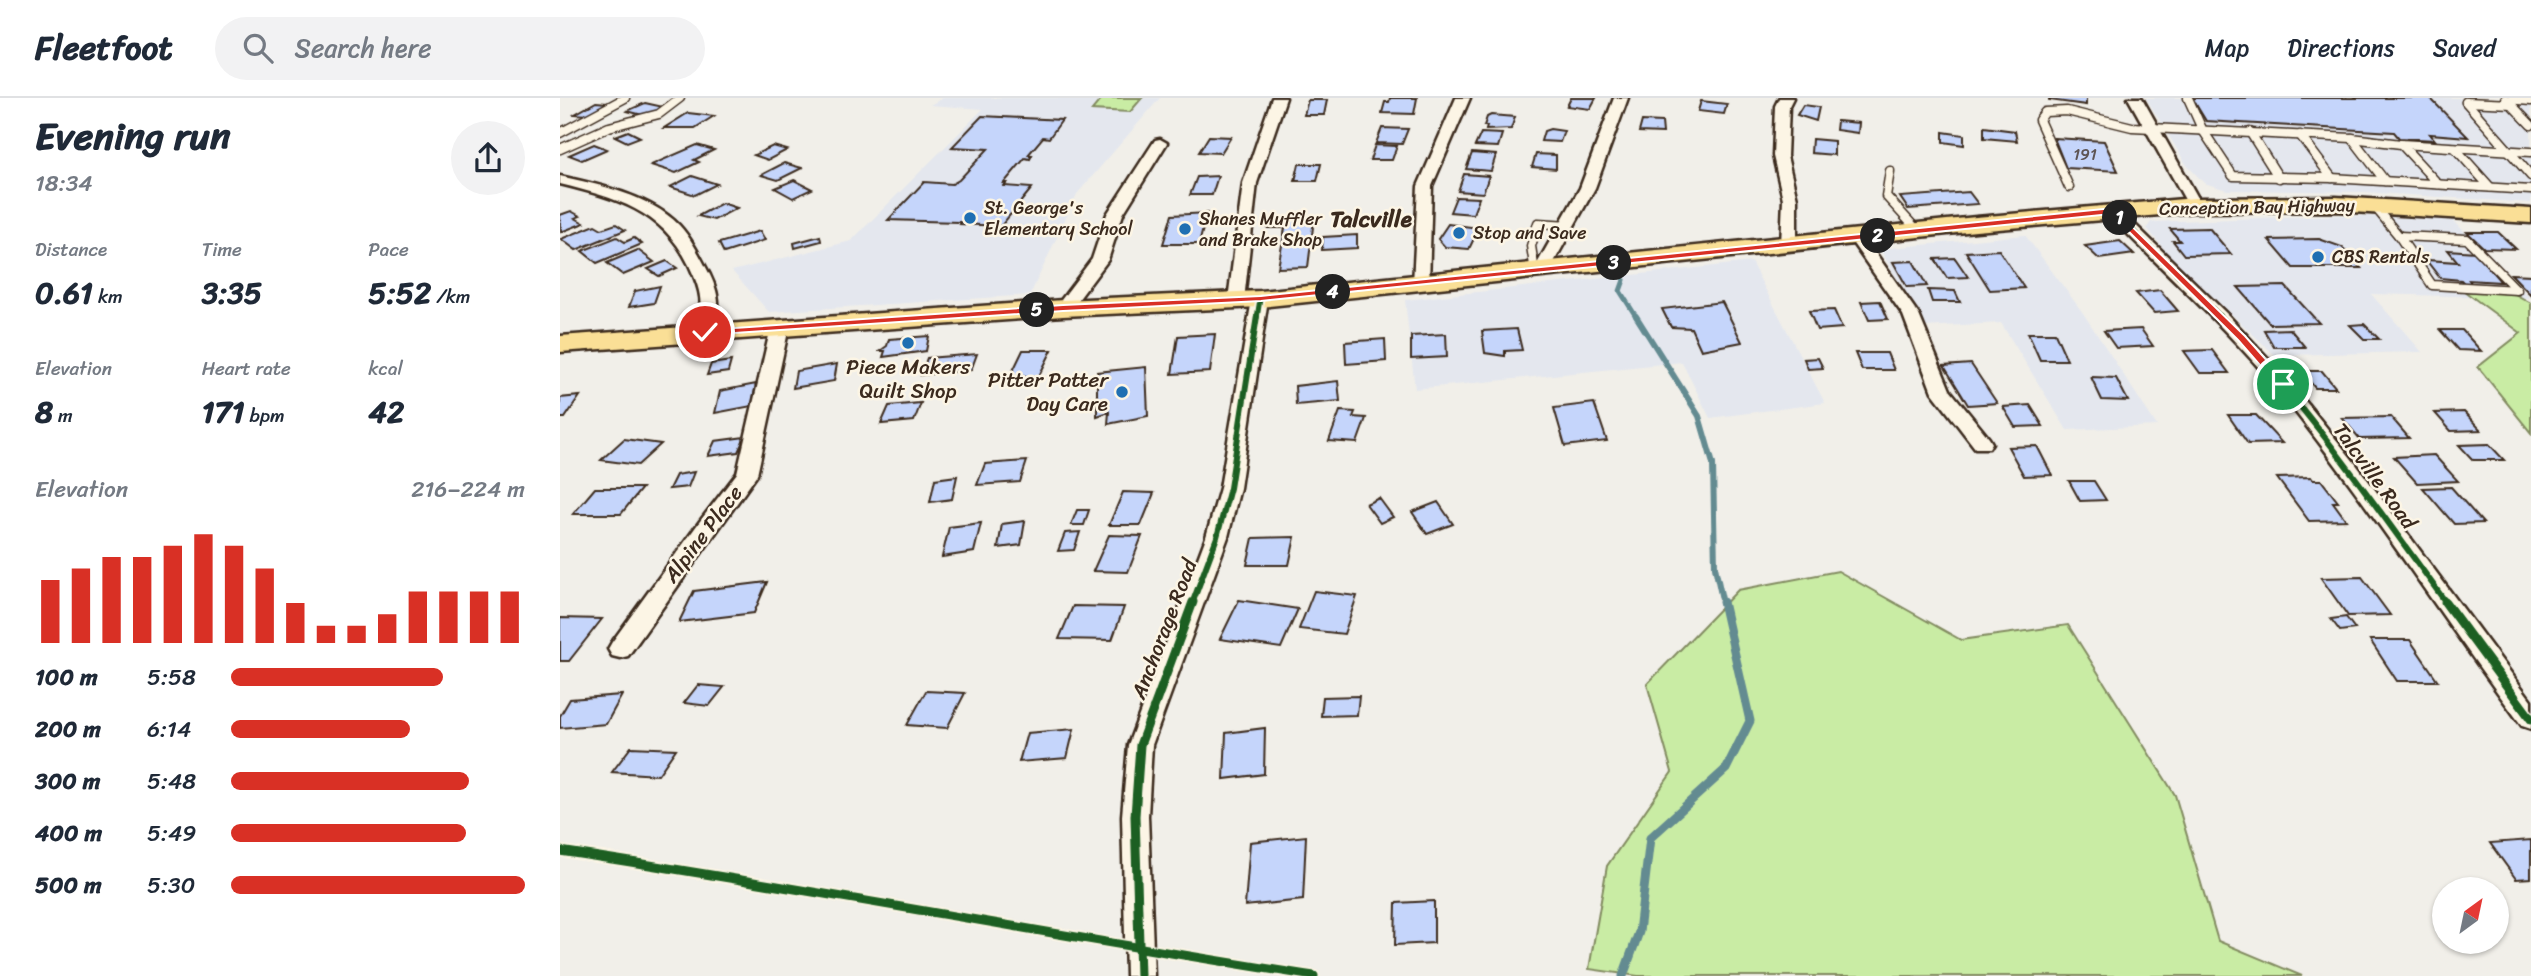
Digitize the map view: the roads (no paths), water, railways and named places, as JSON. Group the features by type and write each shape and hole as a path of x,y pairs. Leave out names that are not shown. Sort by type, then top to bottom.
{"main road":[{"name":"Conception Bay Highway","path":"560,344 1063,308 1248,299 1421,284 2113,211 2195,205 2374,206 2531,216"}],"street":[{"name":"Anchorage Road","path":"1140,976 1135,816 1140,745 1217,537 1230,488 1248,299 1250,183 1279,98"},
{"path":"1421,284 1425,186 1463,98"},
{"path":"1538,271 1569,225 1611,131 1621,98"},
{"path":"1786,98 1782,106 1780,156 1790,199 1789,245"},
{"path":"2135,98 2195,205"},
{"path":"1063,308 1100,260 1115,214 1160,143"},
{"path":"560,180 631,203 670,224 690,250 712,295 705,332"},
{"name":"Talcville Road","path":"2113,211 2242,338 2283,384 2346,463 2531,719"},
{"path":"1857,238 1910,316 1941,392 1982,443"},
{"name":"Alpine Place","path":"620,649 707,526 747,475 780,327"}],"lane":[{"path":"560,133 625,98"},
{"path":"560,149 618,124 672,109 680,98"},
{"path":"2188,98 2202,129 2233,176 2332,178 2531,190"},
{"path":"2501,98 2531,101"},
{"path":"2501,98 2512,104 2531,125"},
{"path":"2512,104 2466,102 2531,176"},
{"path":"2069,187 2039,120 2045,112 2067,111 2120,125 2152,128 2352,138 2401,144 2531,152"},
{"path":"2250,132 2280,178"},
{"path":"2300,135 2332,178"},
{"path":"2352,138 2385,181"},
{"path":"2401,144 2438,184"},
{"path":"2455,148 2490,187"},
{"path":"1890,172 1886,196 1918,231"},
{"path":"2374,206 2399,236 2431,285 2517,290 2467,239 2399,236"},
{"path":"1538,271 1531,246 1538,223 1569,225"}],"waterway":[{"path":"1624,280 1620,291 1637,318"},
{"path":"1636,316 1699,416 1713,464 1715,567 1723,604"},
{"path":"1623,976 1639,932 1650,838 1726,769 1750,721 1723,602"}],"place":[{"name":"St. George's Elementary School","path":"970,218"},
{"name":"Shanes Muffler and Brake Shop","path":"1185,229"},
{"name":"Stop and Save","path":"1459,233"},
{"name":"CBS Rentals","path":"2318,257"},
{"name":"Piece Makers Quilt Shop","path":"908,343"},
{"name":"Pitter Patter Day Care","path":"1122,392"}],"district":[{"name":"Talcville","path":"1371,219"}]}
